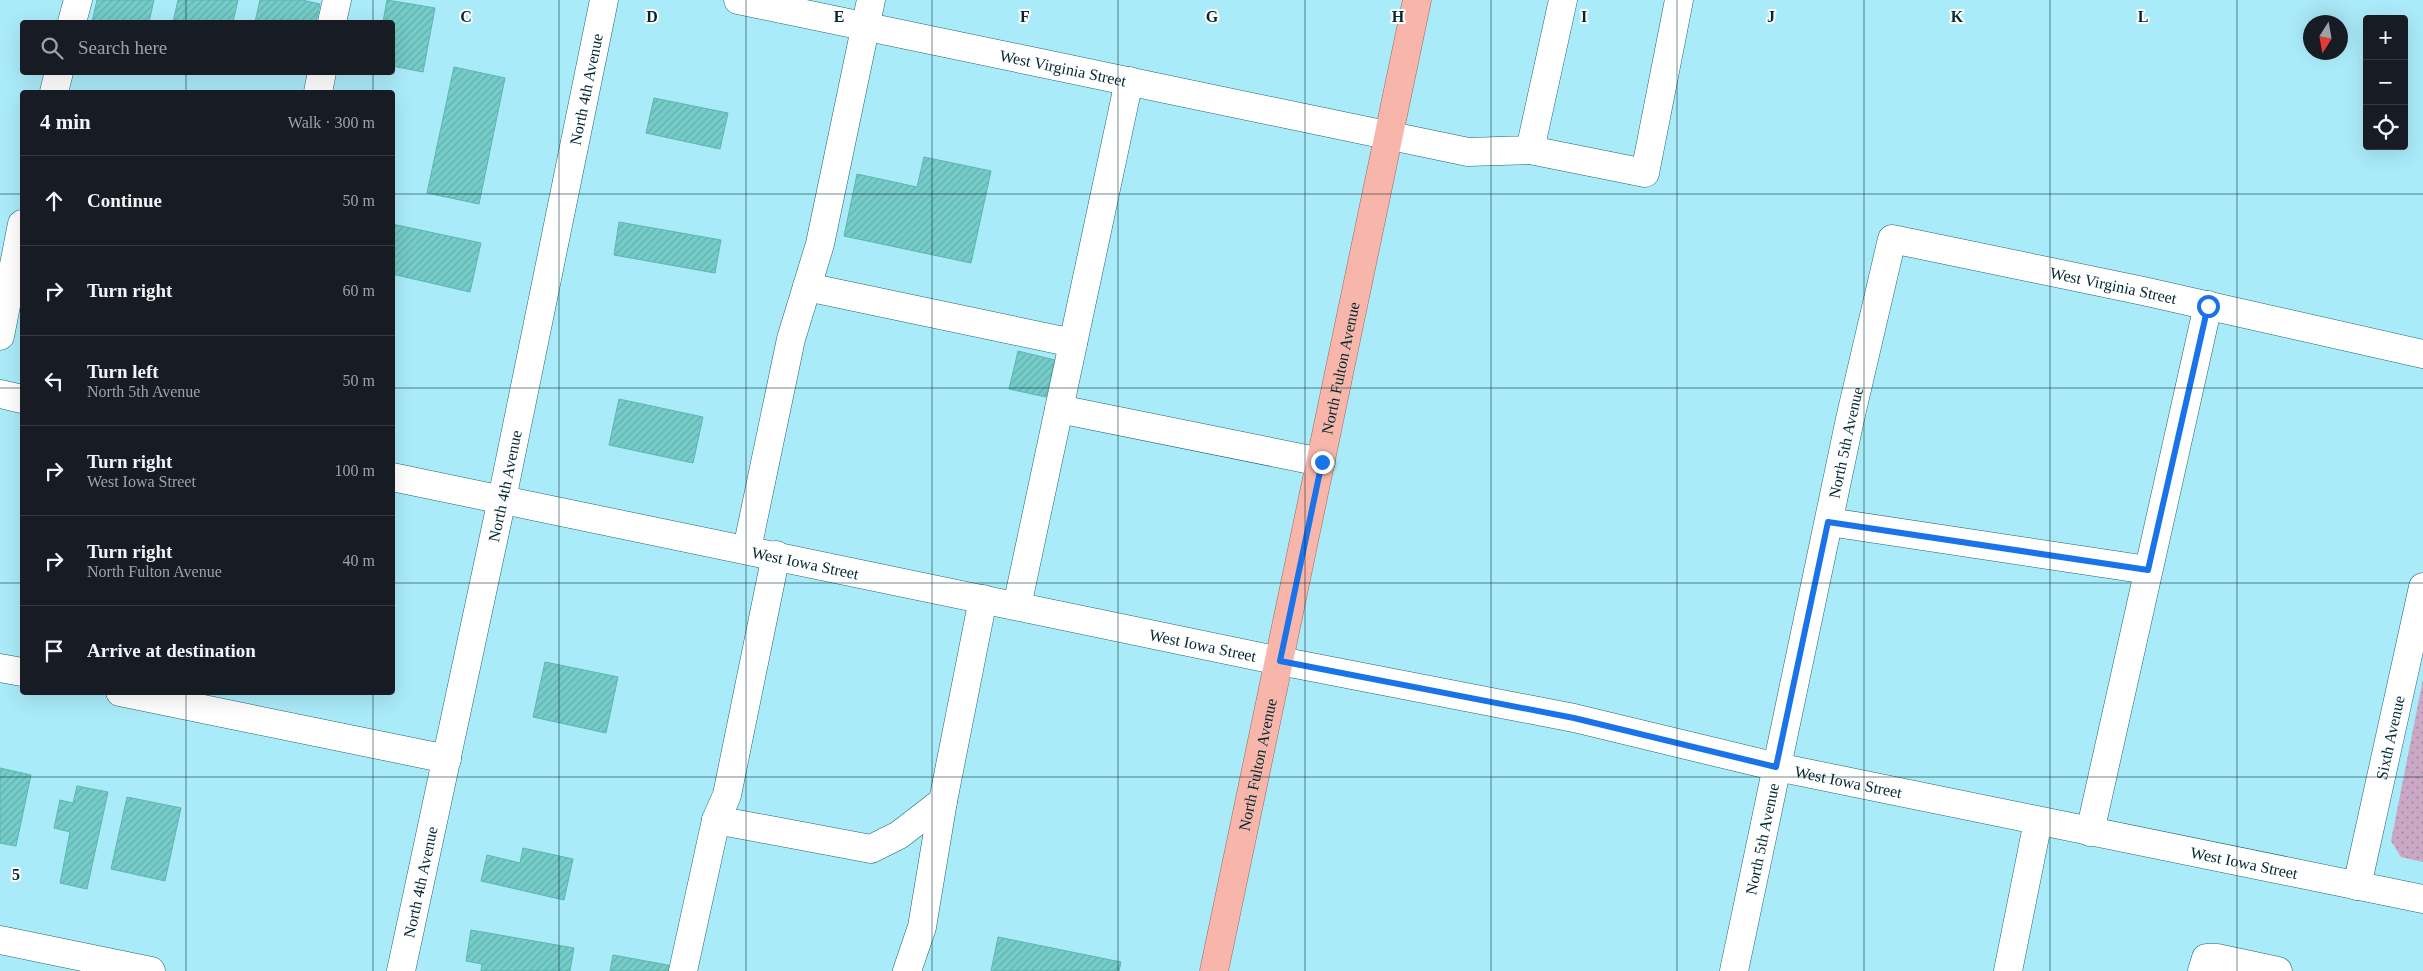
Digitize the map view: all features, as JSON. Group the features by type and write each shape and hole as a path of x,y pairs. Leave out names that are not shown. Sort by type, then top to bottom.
{"main road":[{"name":"North Fulton Avenue","path":"1214,971 1322,462 1417,0"}],"street":[{"path":"73,20 78,0"},
{"path":"332,20 337,0"},
{"name":"North 4th Avenue","path":"401,971 502,499 604,0"},
{"name":"West Virginia Street","path":"738,0 1468,152 1530,150 1645,173 1679,0"},
{"path":"747,549 789,348 820,244 871,0"},
{"path":"1530,150 1563,0"},
{"path":"54,90 58,75"},
{"path":"318,90 321,75"},
{"path":"1017,606 1129,81"},
{"path":"0,336 20,234"},
{"name":"West Virginia Street","path":"1892,239 2423,354"},
{"name":"North 5th Avenue","path":"1734,971 1828,522 1892,239"},
{"path":"807,288 1073,343"},
{"path":"2090,832 2208,306"},
{"path":"0,394 20,399"},
{"path":"1059,409 1322,462"},
{"name":"West Iowa Street","path":"395,478 776,555 1280,661 1574,718 1776,767 2423,899"},
{"path":"1828,522 2148,570"},
{"path":"683,971 716,820 727,795 776,555"},
{"name":"Sixth Avenue","path":"2357,886 2423,587"},
{"path":"907,971 922,927 943,800 983,599"},
{"path":"0,668 20,672"},
{"path":"135,695 447,759"},
{"path":"716,820 871,849 899,835 943,800"},
{"path":"2008,971 2038,821"},
{"path":"0,940 138,970"},
{"path":"2202,971 2206,958 2217,958 2278,971"}],"shaded area":[{"path":"2423,679 2423,862 2401,857 2391,841"}],"building":[{"path":"97,0 154,0 149,20 92,20"},
{"path":"178,0 238,0 233,20 173,20"},
{"path":"260,0 302,0 320,4 316,20 255,20"},
{"path":"387,0 435,8 423,72 395,67 395,20 383,20"},
{"path":"454,67 505,78 479,204 427,193"},
{"path":"654,98 728,113 720,149 646,133"},
{"path":"924,157 991,171 971,263 844,236 857,174 917,187"},
{"path":"619,222 721,240 715,273 614,255"},
{"path":"395,225 481,243 470,292 395,275"},
{"path":"1018,351 1055,360 1046,397 1009,389"},
{"path":"619,399 703,417 693,463 609,445"},
{"path":"545,662 618,677 606,733 533,717"},
{"path":"0,768 31,775 16,846 0,843"},
{"path":"77,786 108,792 87,889 60,883 70,832 54,828 60,800 73,803"},
{"path":"127,797 181,808 165,881 111,869"},
{"path":"523,848 573,859 564,900 481,881 487,855 520,863"},
{"path":"471,930 574,948 570,971 481,971 482,964 466,961"},
{"path":"998,937 1121,962 1119,971 991,971"},
{"path":"613,955 673,966 672,971 610,971"}],"route":[{"path":"1322,462 1280,661 1574,718 1776,767 1828,522 2148,570 2208,306"}]}
